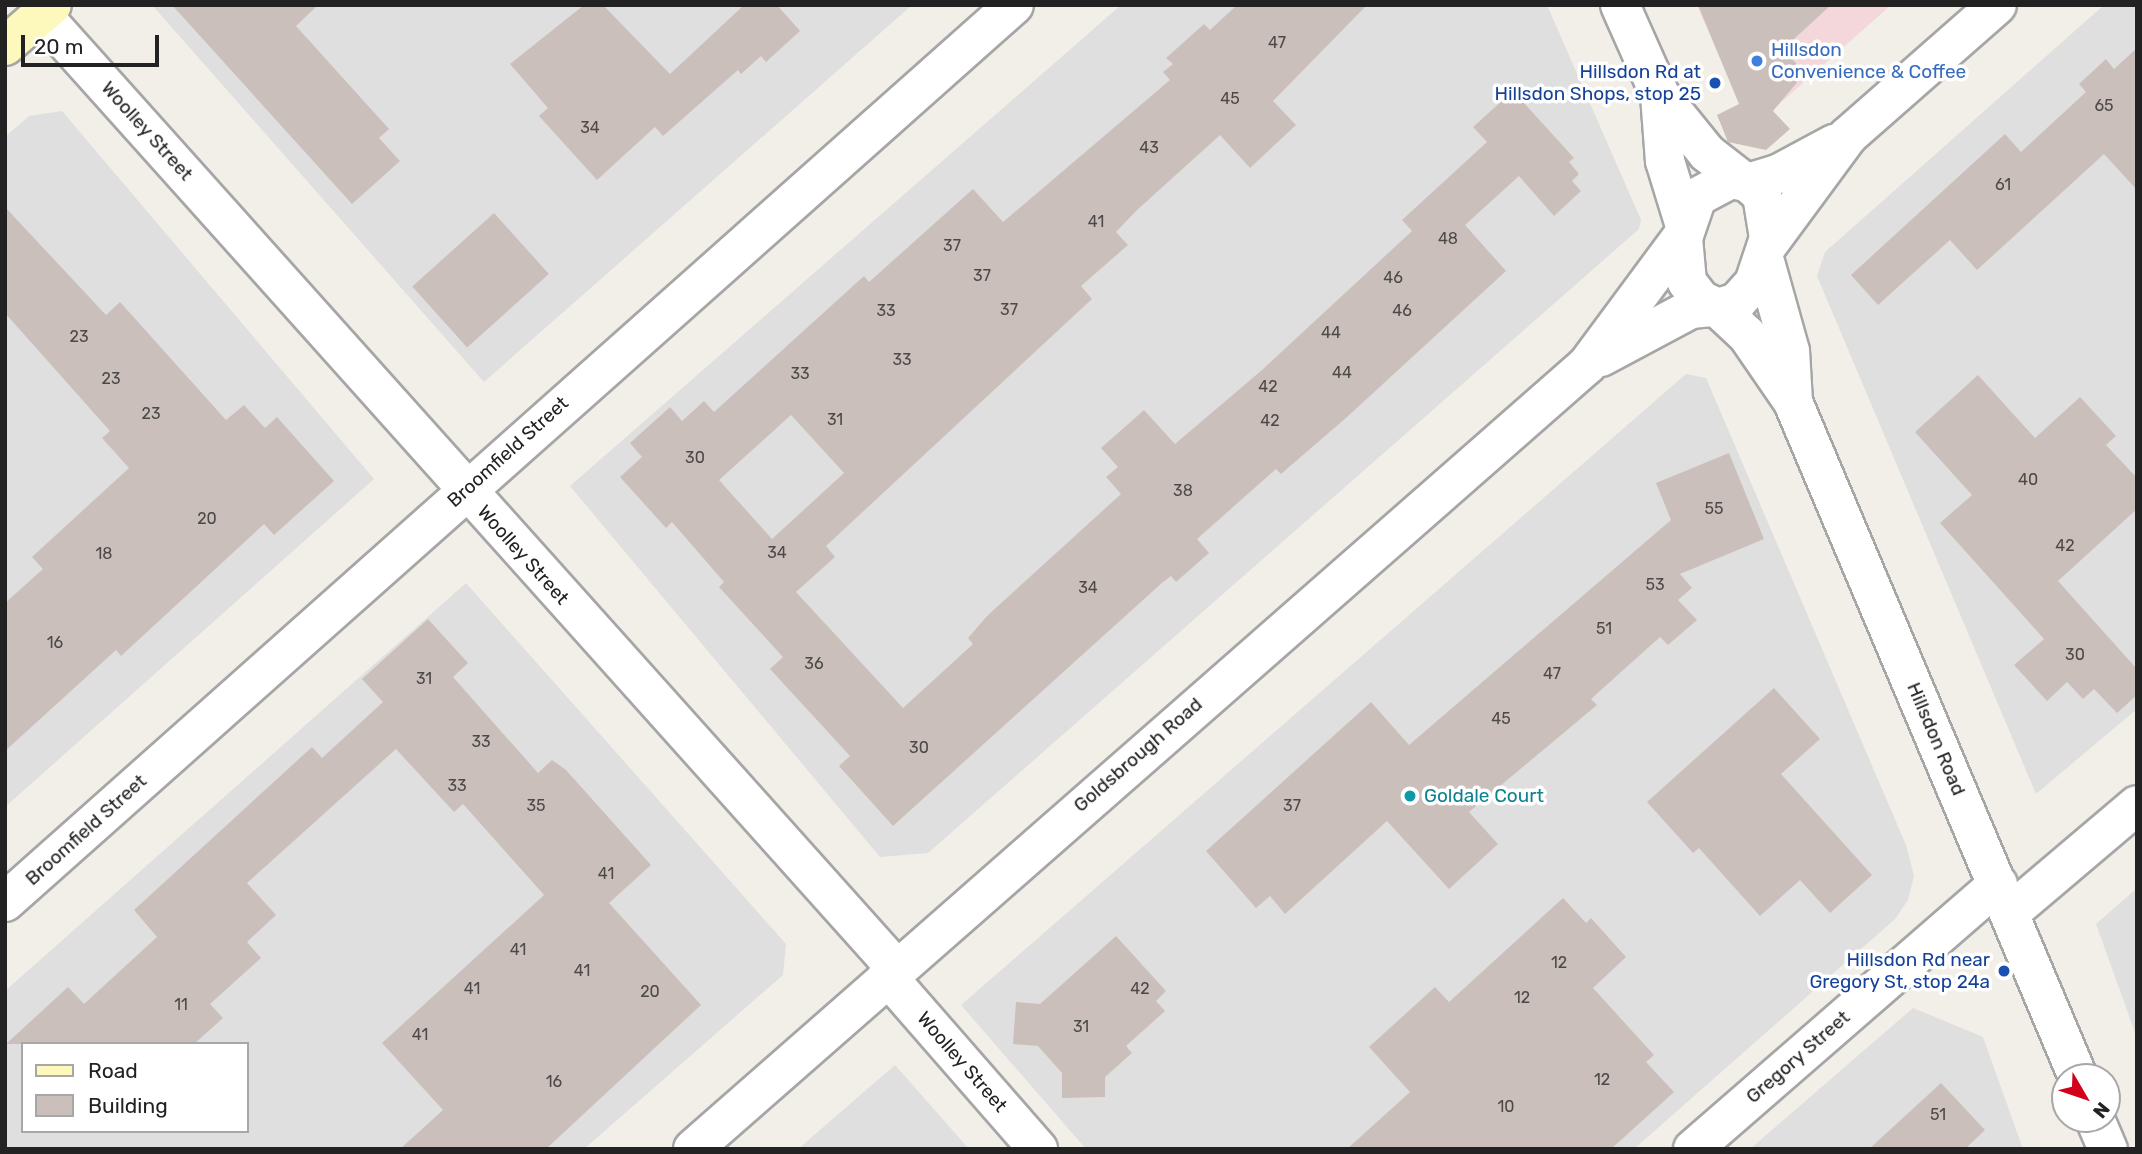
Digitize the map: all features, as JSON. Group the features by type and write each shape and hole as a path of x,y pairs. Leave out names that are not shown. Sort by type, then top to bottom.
{"street":[{"name":"Broomfield Street","path":"5,902 465,490 1014,5"},
{"path":"1620,5 1660,95 1707,153 1745,182 1767,206 1766,254"},
{"path":"1685,230 1694,202 1708,188 1727,179 1745,182 1778,174 1848,136 1997,5"},
{"name":"Woolley Street","path":"47,10 465,490 892,972 1038,1149"},
{"path":"5,46 47,10"},
{"path":"1660,95 1665,161 1685,230 1685,275 1696,295 1715,308 1743,296 1766,254 1848,136"},
{"name":"Goldsbrough Road","path":"1587,365 1685,230"},
{"name":"Hillsdon Road","path":"1766,254 1790,351 1793,402"},
{"name":"Goldsbrough Road","path":"693,1149 1587,365 1675,316 1715,308"},
{"name":"Hillsdon Road","path":"1715,308 1747,335 1793,402 2072,1063"},
{"name":"Gregory Street","path":"1693,1149 2004,898 2137,805"}],"shaded area":[{"path":"152,5 912,5 484,382"},
{"path":"1121,5 1547,5 1641,220 1639,229 928,853 880,857 570,486"},
{"path":"1697,5 1891,5 1760,121 1746,119"},
{"path":"2104,5 2137,5 2137,709 2036,794 1817,276 1825,252"},
{"path":"62,111 374,479 5,807 5,137 29,116"},
{"path":"1686,374 1706,378 1906,845 1914,876 1908,900 1895,919 1634,1149 1086,1149 961,1005"},
{"path":"466,583 786,944 783,975 584,1149 5,1149 5,991"},
{"path":"2137,888 2137,1038 2096,924"},
{"path":"1913,1008 1983,1037 2023,1149 1750,1149"},
{"path":"895,1065 969,1149 798,1149"}],"building":[{"path":"172,5 318,5 296,26 389,129 379,138 400,161 352,204"},
{"path":"584,5 603,5 670,74 744,5 777,5 800,31 766,62 761,56 741,74 738,70 663,136 655,127 597,180 539,116 548,108 510,64"},
{"path":"1237,5 1367,5 1273,101 1296,125 1250,168 1220,135 1116,232 1128,245 1081,286 1092,299 826,546 835,557 796,592 903,708 973,644 968,638 987,616 1121,494 1106,477 1118,467 1101,448 1144,410 1175,444 1262,370 1412,231 1402,220 1487,142 1473,127 1513,91 1574,158 1569,162 1579,174 1572,181 1581,191 1554,216 1519,176 1465,225 1506,271 1347,417 1281,474 1276,469 1197,539 1209,553 1176,582 1171,576 1163,582 893,826 839,766 850,756 770,669 783,657 719,587 724,582 672,522 666,528 620,477 642,457 630,443 670,407 682,421 704,401 714,412 864,276 869,282 973,189 1003,222 1170,80 1163,72 1173,64 1166,58 1204,24 1210,30","holes":["791,415 844,473 772,539 719,480"]},
{"path":"1698,5 1831,5 1783,49 1805,73 1773,111 1790,129 1766,150 1728,142 1717,115 1739,104"},
{"path":"2137,48 2137,190 2104,154 1977,270 1950,240 1878,305 1851,275 2005,134 2021,152 2086,92 2079,84 2106,59 2114,69"},
{"path":"5,207 106,315 120,302 226,420 244,405 265,428 277,417 334,481 274,535 264,524 121,656 116,650 5,751 5,603 43,569 32,557 129,468 102,438 110,431 5,313"},
{"path":"494,213 549,274 467,348 412,287"},
{"path":"1978,375 2035,438 2080,397 2116,436 2106,445 2137,478 2137,509 2058,581 2137,669 2137,695 2117,713 2094,689 2083,699 2067,682 2047,701 2014,665 2044,639 1940,523 1972,495 1915,432"},
{"path":"1729,453 1764,539 1680,574 1692,588 1678,600 1697,620 1668,645 1660,637 1591,699 1597,705 1469,812 1498,844 1449,889 1387,821 1285,914 1270,896 1256,908 1206,851 1371,702 1409,745 1671,520 1656,483"},
{"path":"428,619 468,663 453,677 538,773 552,760 566,770 651,865 609,903 701,1005 546,1149 400,1149 443,1110 382,1043 544,895 463,804 454,812 396,749 247,883 276,915 247,942 261,958 210,1004 223,1018 196,1042 6,1044 68,987 84,1004 157,937 134,910 312,747 322,758 383,702 362,679"},
{"path":"1774,688 1820,739 1781,774 1872,875 1830,913 1800,880 1760,916 1699,848 1693,853 1647,802"},
{"path":"1563,898 1586,923 1591,918 1626,957 1593,988 1654,1055 1646,1062 1674,1092 1611,1149 1347,1149 1410,1092 1369,1047 1435,987 1449,1002"},
{"path":"1116,936 1166,991 1156,1001 1165,1011 1126,1046 1132,1053 1105,1077 1105,1097 1062,1098 1062,1073 1038,1046 1013,1044 1016,1002 1040,1004"},
{"path":"1941,1083 1985,1130 1965,1149 1869,1149"}],"place":[{"name":"Hillsdon Convenience & Coffee","path":"1757,61"},
{"name":"Hillsdon Rd at Hillsdon Shops, stop 25","path":"1715,83"},
{"name":"Goldale Court","path":"1410,796"},
{"name":"Hillsdon Rd near Gregory St, stop 24a","path":"2004,971"}]}
